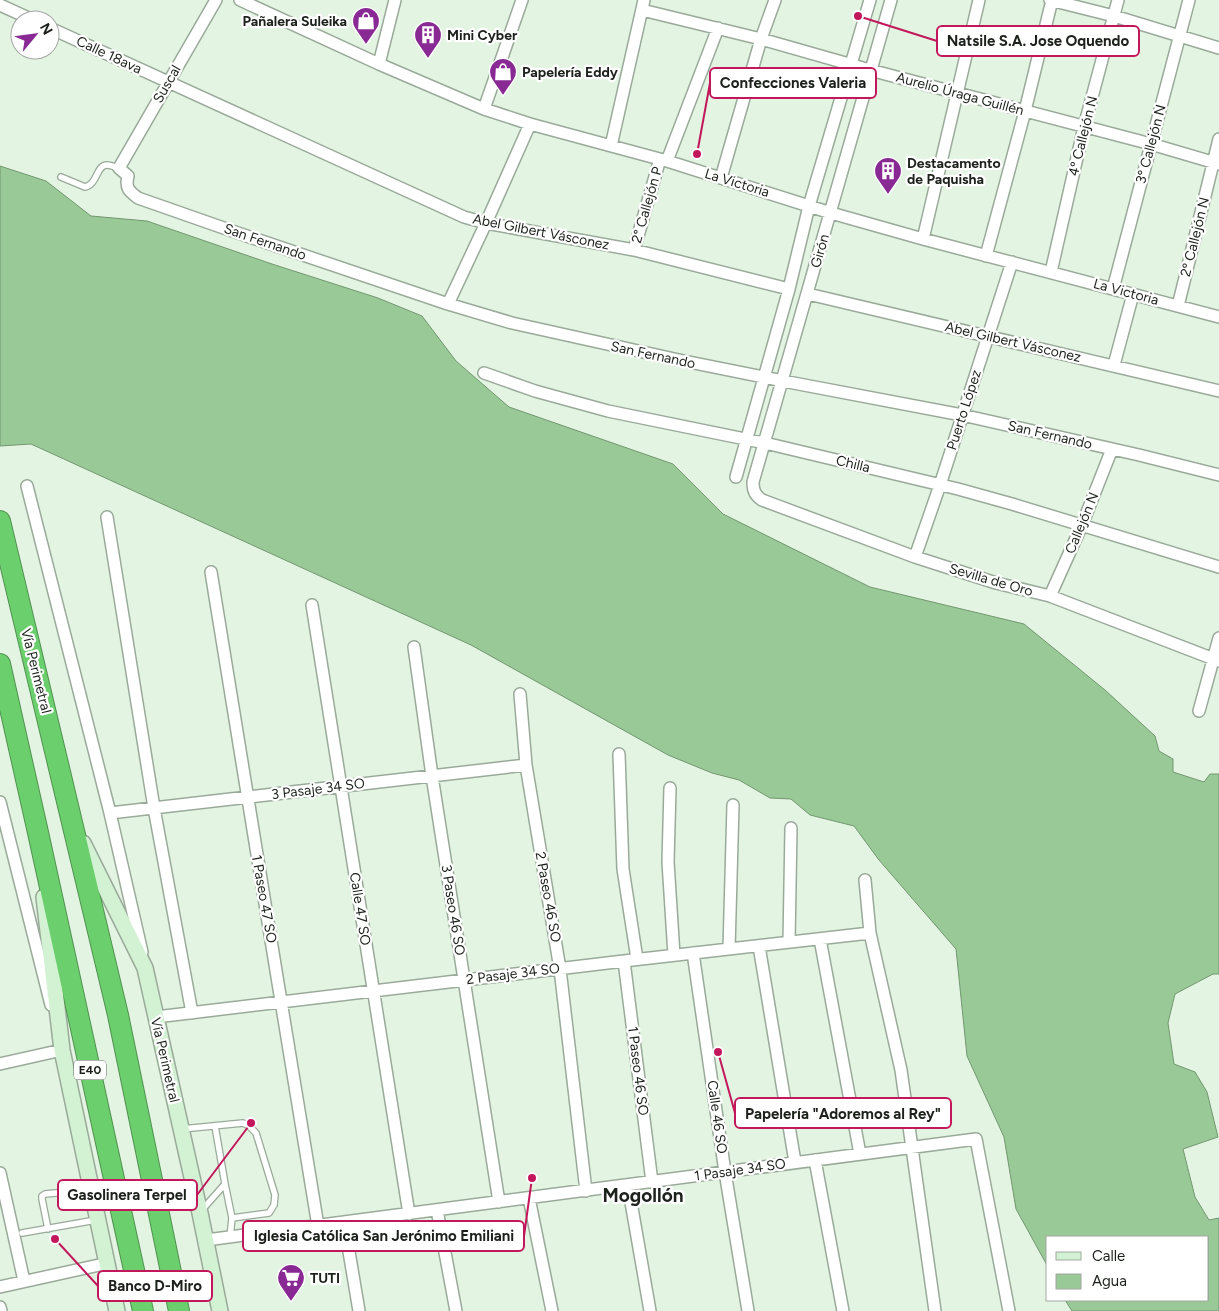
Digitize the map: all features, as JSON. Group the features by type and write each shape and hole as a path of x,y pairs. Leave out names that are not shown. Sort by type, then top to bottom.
{"highway":[{"name":"Vía Perimetral","path":"0,521 118,1015 179,1311"},
{"name":"E40","path":"0,664 143,1311"}],"street":[{"name":"Suscal","path":"119,168 216,0"},
{"name":"La Victoria","path":"240,0 379,64 484,109 530,124 663,160 830,213 1219,317"},
{"path":"379,64 396,0"},
{"path":"484,109 522,0"},
{"path":"721,178 761,39 775,0"},
{"name":"Girón","path":"736,477 789,289 809,206 870,0"},
{"name":"Girón","path":"762,500 757,496 753,488 753,482 891,0"},
{"path":"924,239 979,0"},
{"path":"986,256 1025,111 1051,0 1114,16 1219,48"},
{"name":"4º Callejón N","path":"1051,272 1084,127 1118,0"},
{"name":"3º Callejón N","path":"1113,289 1189,0"},
{"path":"611,146 643,5"},
{"name":"Aurelio Úraga Guillén","path":"643,5 870,70 1216,163"},
{"name":"2° Callejón P","path":"634,250 663,160 718,28"},
{"name":"Calle 18ava","path":"60,33 168,82"},
{"name":"Abel Gilbert Vásconez","path":"168,82 464,217 486,223 634,250 789,289"},
{"path":"448,304 530,124"},
{"name":"2º Callejón N","path":"1178,306 1216,163 1219,139"},
{"name":"San Fernando","path":"119,168 127,174 126,184 128,189 138,198 448,304 512,323 679,360 962,415 1219,475"},
{"name":"Puerto López","path":"915,557 1012,262"},
{"name":"Abel Gilbert Vásconez","path":"808,294 1219,391"},
{"path":"1114,365 1133,294"},
{"name":"Chilla","path":"484,373 535,391 608,411 765,443 1012,504 1219,567"},
{"name":"Callejón N","path":"1050,596 1082,525 1112,449"},
{"path":"26,486 110,813 145,968"},
{"name":"Sevilla de Oro","path":"762,500 915,557 996,583 1050,596 1216,660"},
{"path":"107,517 154,808 192,1013"},
{"name":"1 Paseo 47 SO","path":"211,572 246,797 282,1002 318,1226"},
{"name":"Calle 47 SO","path":"312,605 408,1214"},
{"path":"1199,711 1216,660 1219,638"},
{"name":"3 Paseo 46 SO","path":"414,646 432,776 499,1202"},
{"name":"2 Paseo 46 SO","path":"520,694 526,764 560,969 586,1190"},
{"path":"619,754 623,869 637,959"},
{"name":"3 Pasaje 34 SO","path":"110,813 526,764"},
{"path":"670,788 668,862 674,955"},
{"path":"0,802 3,829 62,1050 0,1064"},
{"path":"728,949 733,805"},
{"name":"Vía Perimetral","path":"72,822 145,968 220,1311"},
{"name":"E40","path":"37,828 62,1050 117,1311"},
{"path":"789,942 791,828"},
{"path":"865,880 870,933 900,1070 935,1311"},
{"name":"2 Pasaje 34 SO","path":"156,1017 870,933"},
{"path":"820,939 860,1154"},
{"path":"759,946 795,1162"},
{"name":"Calle 46 SO","path":"694,953 748,1311"},
{"name":"1 Paseo 46 SO","path":"624,961 652,1182"},
{"name":"1 Pasaje 34 SO","path":"206,1240 976,1139 1008,1311"},
{"path":"816,1160 843,1311"},
{"path":"0,1173 24,1282"},
{"path":"628,1185 650,1311"},
{"path":"529,1198 552,1311"},
{"path":"437,1210 456,1311"},
{"path":"344,1222 359,1311"},
{"path":"0,1287 108,1263"},
{"path":"0,1307 1,1311"}],"lane":[{"path":"60,177 85,187 93,184 103,166 119,168"},
{"path":"181,1129 243,1123 250,1126 256,1133 275,1194 274,1205 269,1213 232,1218"},
{"path":"215,1126 232,1218 230,1236"},
{"path":"200,1213 225,1184"},
{"path":"48,1229 42,1196 45,1194 67,1192"},
{"path":"22,1233 98,1219"}],"water":[{"path":"0,166 46,181 91,216 147,221 378,298 422,316 456,361 509,407 673,464 723,514 870,587 1024,624 1105,690 1155,736 1159,751 1173,759 1173,772 1204,782 1210,774 1219,774 1219,974 1213,974 1175,994 1168,1023 1174,1064 1195,1072 1207,1092 1218,1137 1183,1149 1195,1197 1209,1220 1219,1218 1219,1311 1072,1311 1066,1301 1209,1301 1209,1236 1046,1236 1046,1263 1016,1209 1004,1137 967,1056 956,949 879,860 854,826 810,815 791,799 770,798 739,780 712,773 668,755 471,645 31,444 0,446"}],"place":[{"name":"Natsile S.A. Jose Oquendo","path":"858,16"},
{"name":"Pañalera Suleika","path":"366,45"},
{"name":"Mini Cyber","path":"428,59"},
{"name":"Papelería Eddy","path":"503,96"},
{"name":"Confecciones Valeria","path":"697,154"},
{"name":"Destacamento de Paquisha","path":"888,195"},
{"name":"Papelería \"Adoremos al Rey\"","path":"718,1052"},
{"name":"Gasolinera Terpel","path":"251,1123"},
{"name":"Iglesia Católica San Jerónimo Emiliani","path":"532,1178"},
{"name":"Banco D-Miro","path":"55,1239"},
{"name":"TUTI","path":"291,1302"}],"district":[{"name":"Mogollón","path":"643,1195"}]}
